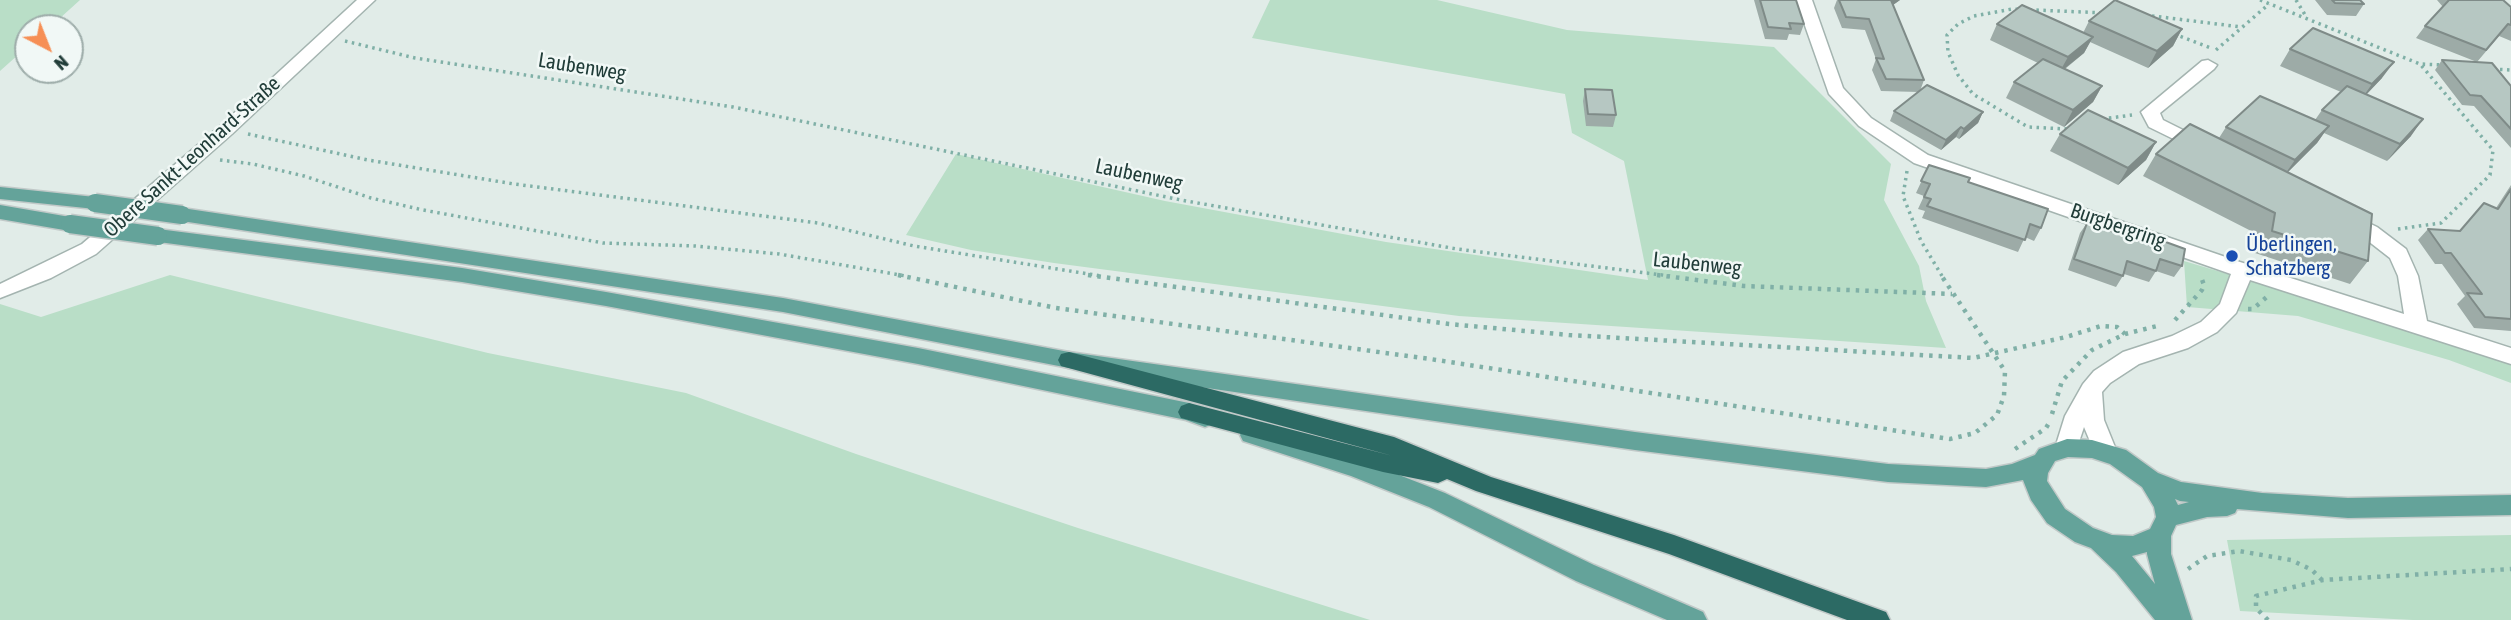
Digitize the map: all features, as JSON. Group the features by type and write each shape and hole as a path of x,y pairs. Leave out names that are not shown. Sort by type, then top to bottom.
{"highway":[{"path":"1069,360 1386,443 1484,484 1674,545 1877,620"},
{"path":"1189,412 1383,463 1484,484"}],"main road":[{"path":"0,193 182,215 783,305 1069,360 1219,380 1516,426 1888,473 1986,478 2015,473 2040,462 2056,450 2067,447 2105,452 2130,464 2150,480 2180,491 2262,503 2348,508 2511,505"},
{"path":"0,212 70,224 462,275 606,299 918,356 1189,412 1437,500 1585,573 1694,620"},
{"path":"2040,462 2035,481 2046,505 2069,527 2100,542 2125,565 2170,620"},
{"path":"2150,480 2166,505 2159,554 2179,620"},
{"path":"2100,542 2134,546 2163,527 2207,507 2262,503"}],"street":[{"name":"Obere Sankt-Leonhard-Straße","path":"2,291 89,249 226,130 367,0"},
{"name":"Burgbergring","path":"1804,0 1836,90 1865,122 1921,159 2244,270 2511,356"},
{"path":"2212,58 2150,112 2155,123 2227,160"},
{"path":"2322,208 2370,232 2399,254 2408,276 2417,325"},
{"path":"2067,447 2076,416 2102,377 2131,358 2179,342 2208,327 2229,308 2244,270"},
{"path":"2091,390 2094,420 2105,452"}],"path":[{"path":"2260,0 2420,64 2446,66"},
{"path":"2296,0 2308,19"},
{"path":"2168,32 2212,58 2241,27 2269,3"},
{"path":"2067,129 2028,127 1973,94 1958,75 1948,52 1947,35 1958,24 1975,16 2012,9 2107,13"},
{"path":"2143,14 2241,27"},
{"name":"Laubenweg","path":"326,36 415,58 733,107 1167,197 1430,245 1744,286 1953,295"},
{"path":"2370,232 2441,223 2490,175 2493,150 2420,64"},
{"path":"2485,68 2511,70"},
{"path":"2099,120 2150,112"},
{"path":"226,130 368,160 514,184 818,223 914,246 1024,266 1449,324 1596,336 1973,358 2066,337 2101,326 2117,327 2126,334"},
{"path":"192,157 253,164 423,210 603,243 695,246 779,254 856,266 1056,308 1430,359 1950,439 1975,433 1997,415 2004,396 2005,371 1953,295 1921,241 1903,196 1905,173 1921,159"},
{"path":"2186,570 2207,556 2239,551 2291,560 2312,570 2323,580"},
{"path":"2268,620 2256,608 2256,596 2323,580 2511,569"}],"green space":[{"path":"0,0 80,0 64,14 14,14 14,58 0,71"},
{"path":"1270,0 1437,0 1567,30 1774,47 1891,164 1884,200 1919,266 1926,301 1946,348 1459,316 1054,263 971,250 906,235 956,154 1165,201 1386,242 1648,280 1624,161 1572,133 1565,94 1252,38"},
{"path":"2184,261 2511,358 2511,383 2449,360 2298,316 2187,307"},
{"path":"170,275 488,353 686,393 856,454 1078,528 1370,620 0,620 0,304 41,317"},
{"path":"2511,535 2511,620 2413,620 2240,611 2227,540"}],"building":[{"path":"1760,0 1796,0 1804,24 1789,23 1791,29 1768,27"},
{"path":"1839,0 1891,0 1924,80 1886,79 1876,58 1884,59 1869,19 1846,17"},
{"path":"2115,0 2182,29 2157,51 2089,21"},
{"path":"2332,0 2360,0 2364,4 2335,3"},
{"path":"2449,0 2503,0 2511,7 2511,25 2508,24 2486,50 2425,26"},
{"path":"2022,5 2093,37 2068,57 1997,24"},
{"path":"2313,28 2394,62 2372,84 2290,49"},
{"path":"2043,59 2102,86 2073,110 2014,82"},
{"path":"2442,60 2492,63 2511,86 2511,129 2481,96 2470,95"},
{"path":"1927,85 1983,112 1946,140 1894,111"},
{"path":"2347,86 2423,119 2400,144 2322,110"},
{"path":"1585,89 1612,90 1616,115 1588,114"},
{"path":"2260,96 2329,126 2295,160 2226,127"},
{"path":"2088,110 2156,142 2128,168 2060,134"},
{"path":"2190,124 2372,214 2368,261 2272,231 2275,213 2156,154"},
{"path":"1929,165 1970,178 1968,182 2048,209 2041,228 2030,224 2025,240 1927,206 1931,199 1924,197 1930,184 1921,181"},
{"path":"2511,189 2511,319 2485,317 2467,293 2482,294 2451,253 2445,253 2428,229 2460,231 2484,203 2498,209"},
{"path":"2087,223 2162,248 2163,241 2185,249 2182,266 2160,259 2156,271 2127,261 2123,276 2074,259"}],"place":[{"name":"Überlingen, Schatzberg","path":"2232,256"}]}
